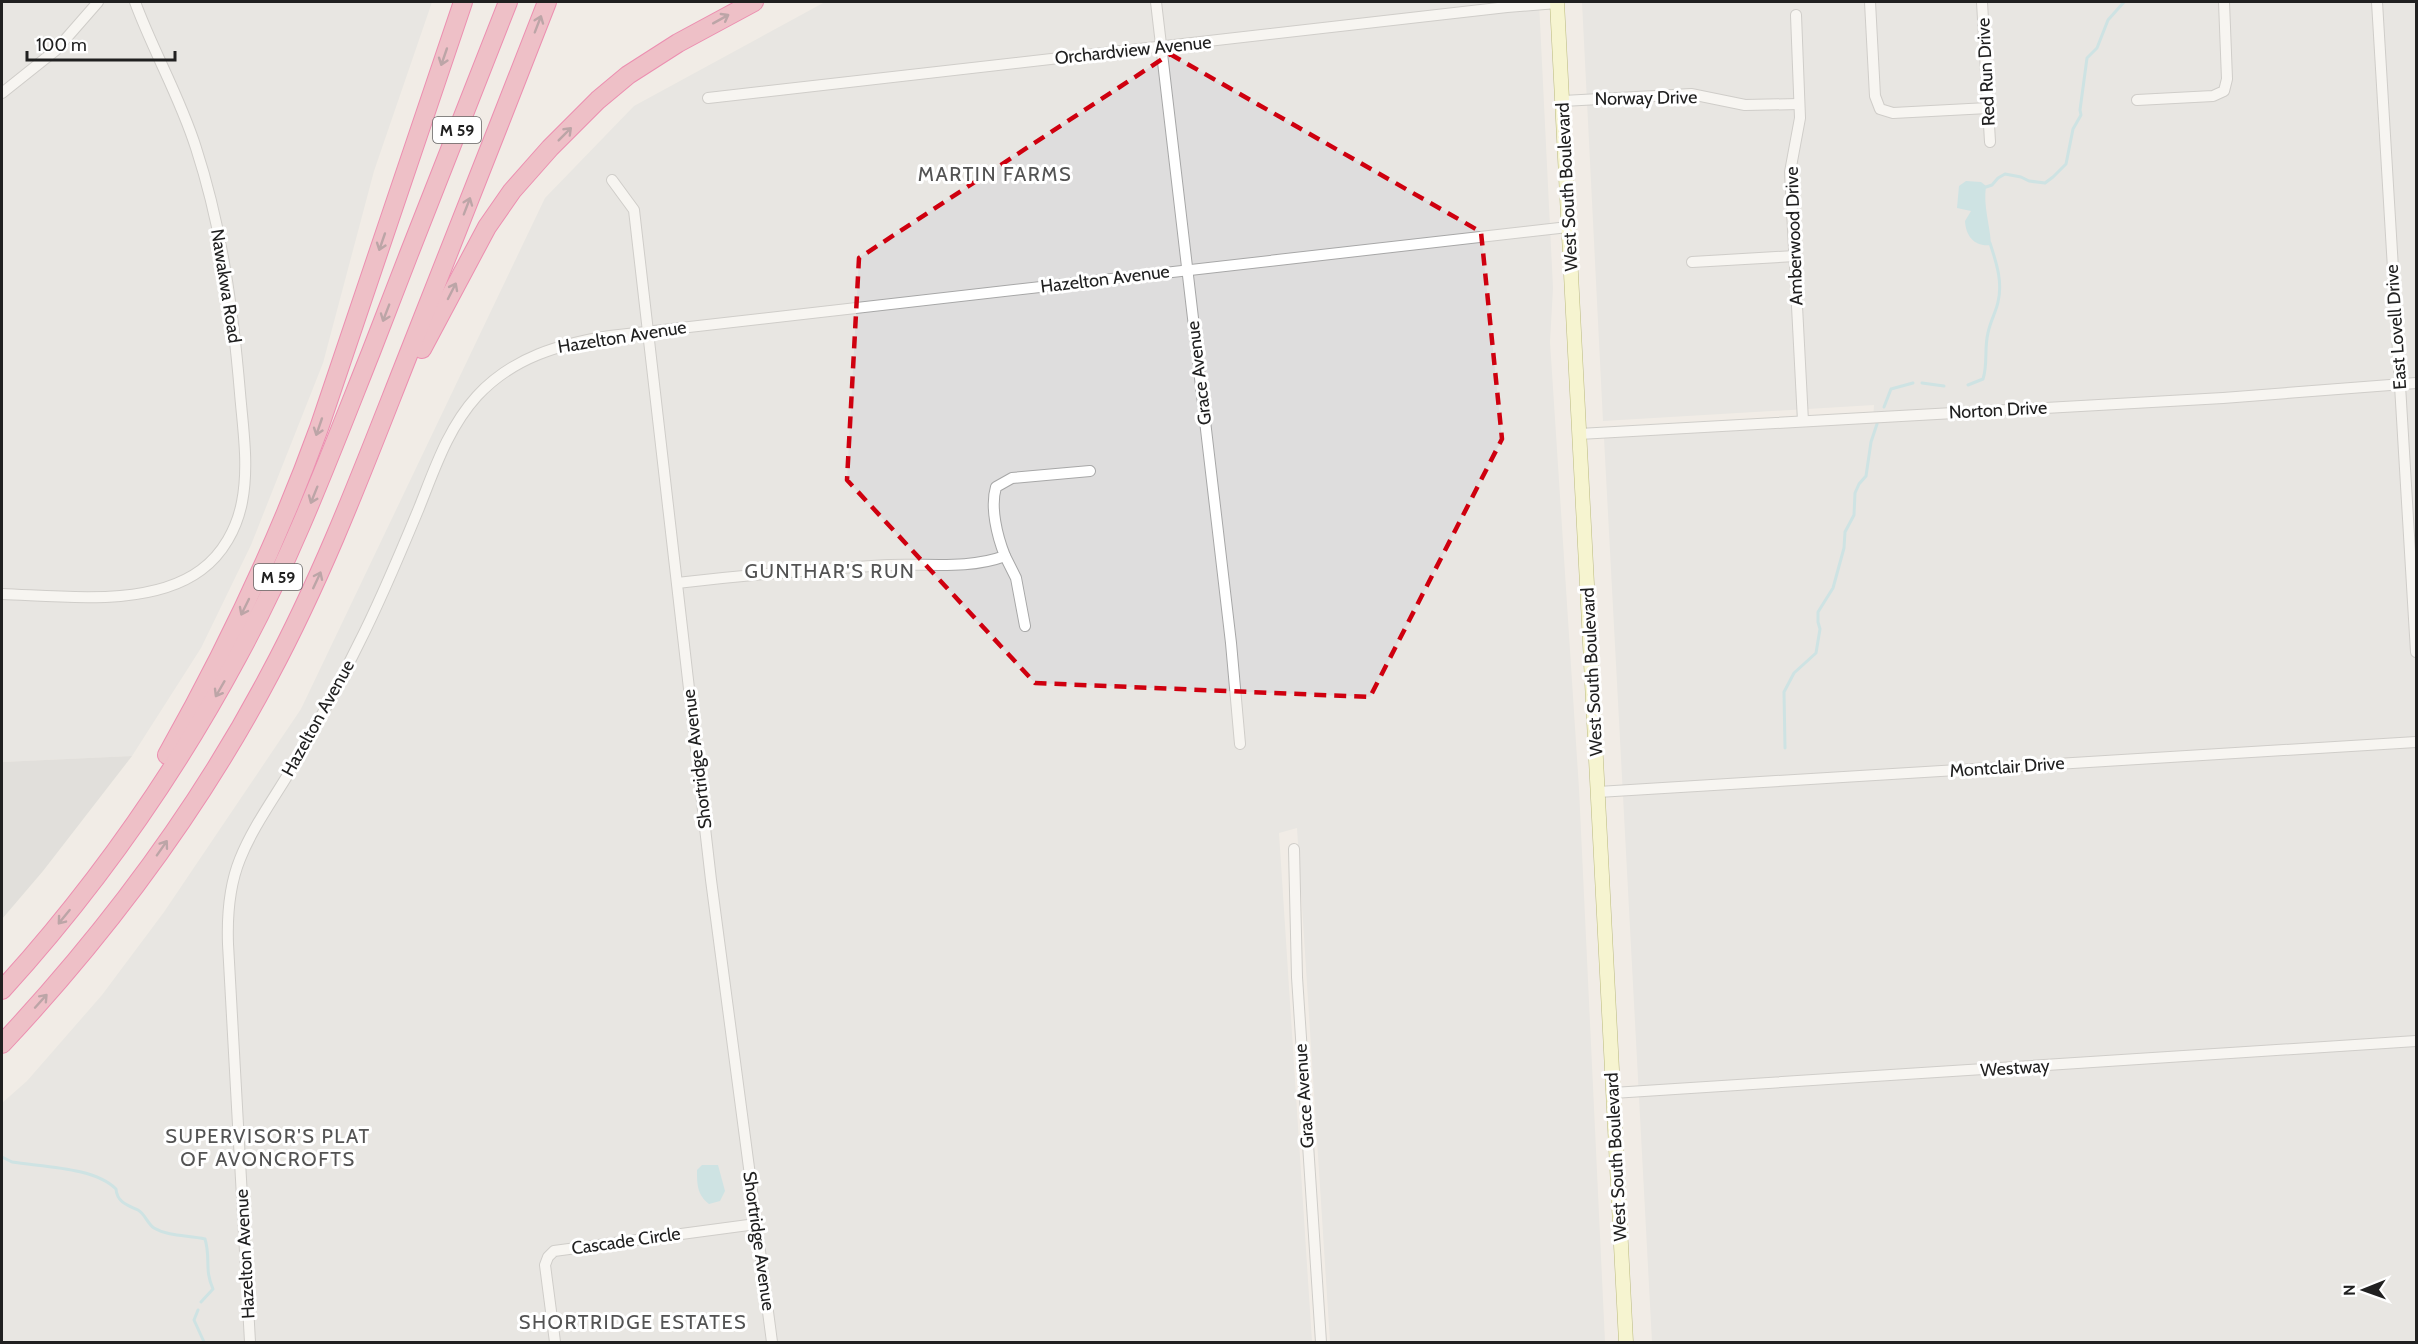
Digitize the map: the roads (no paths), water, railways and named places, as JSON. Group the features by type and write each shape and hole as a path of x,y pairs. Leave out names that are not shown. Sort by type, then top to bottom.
{"highway":[{"path":"100,872 189,717 245,607 285,519 319,428 463,2"},
{"name":"M 59","path":"2,990 100,872 154,796 240,654 277,579 328,462 508,2"},
{"name":"M 59","path":"2,1044 64,976 106,924 164,845 212,774 269,675 304,608 339,531 547,2"},
{"path":"376,436 475,247 512,191 597,100 628,75 678,43 754,2"}],"street":[{"path":"2,93 56,50 98,2"},
{"name":"Nawakwa Road","path":"2,594 124,595 171,586 200,571 215,557 237,520 244,488 244,447 233,319 222,244 196,148 177,97 135,2"},
{"name":"Grace Avenue","path":"1156,2 1232,655 1240,744"},
{"name":"Orchardview Avenue","path":"708,98 1557,2"},
{"name":"West South Boulevard","path":"1557,2 1626,1342"},
{"path":"1870,2 1875,96 1880,109 1893,113 1988,108"},
{"name":"Red Run Drive","path":"1982,2 1990,142"},
{"path":"2137,100 2213,96 2224,91 2228,79 2224,2"},
{"name":"East Lovell Drive","path":"2377,2 2416,652"},
{"name":"Amberwood Drive","path":"1796,15 1800,104 1799,124 1790,166 1803,421"},
{"name":"Norway Drive","path":"1563,100 1691,94 1745,105 1800,104"},
{"name":"Shortridge Avenue","path":"612,180 634,210 710,869 772,1342"},
{"name":"Hazelton Avenue","path":"250,1342 228,944 230,895 240,858 321,717 389,580 439,456 465,411 487,386 530,357 574,342 648,331 1568,227"},
{"path":"1692,262 1795,256"},
{"name":"Norton Drive","path":"1579,434 2294,393 2416,383"},
{"path":"1025,626 1016,578 1001,545 994,504 996,487 1012,478 1090,471"},
{"path":"677,583 812,569 918,563 970,565 1005,556"},
{"name":"Montclair Drive","path":"1598,792 2416,742"},
{"name":"Grace Avenue","path":"1294,849 1297,977 1321,1342"},
{"name":"Westway","path":"1613,1093 2416,1041"},
{"name":"Cascade Circle","path":"555,1342 545,1265 548,1257 554,1251 756,1224"}],"water":[{"path":"1966,181 1981,182 1986,186 1985,201 1991,245 1976,243 1972,240 1967,232 1965,221 1971,211 1957,208 1959,186"},
{"path":"702,1165 718,1165 725,1191 720,1201 709,1204 700,1193 697,1170"}],"waterway":[{"path":"1983,188 1992,185 2005,174 2045,183 2066,164 2073,129 2081,115 2087,58 2097,48 2108,20 2124,2"},
{"path":"1968,385 1983,379 1987,339 1999,294 1998,272 1990,243"},
{"path":"1884,407 1891,389 1913,383"},
{"path":"1922,383 1944,386"},
{"path":"1785,748 1784,692 1794,673 1816,653 1820,629 1818,612 1833,588 1844,548 1845,532 1854,515 1855,493 1866,476 1871,442 1877,424"},
{"path":"2,1157 12,1162 67,1169 95,1176 116,1189 120,1200 140,1212 154,1228 173,1234 205,1239 209,1276 213,1289 201,1302"},
{"path":"198,1310 194,1320 204,1342"}],"district":[{"name":"MARTIN FARMS","path":"995,174"},
{"name":"GUNTHAR'S RUN","path":"830,571"},
{"name":"SUPERVISOR'S PLAT OF AVONCROFTS","path":"268,1148"},
{"name":"SHORTRIDGE ESTATES","path":"633,1322"}]}
